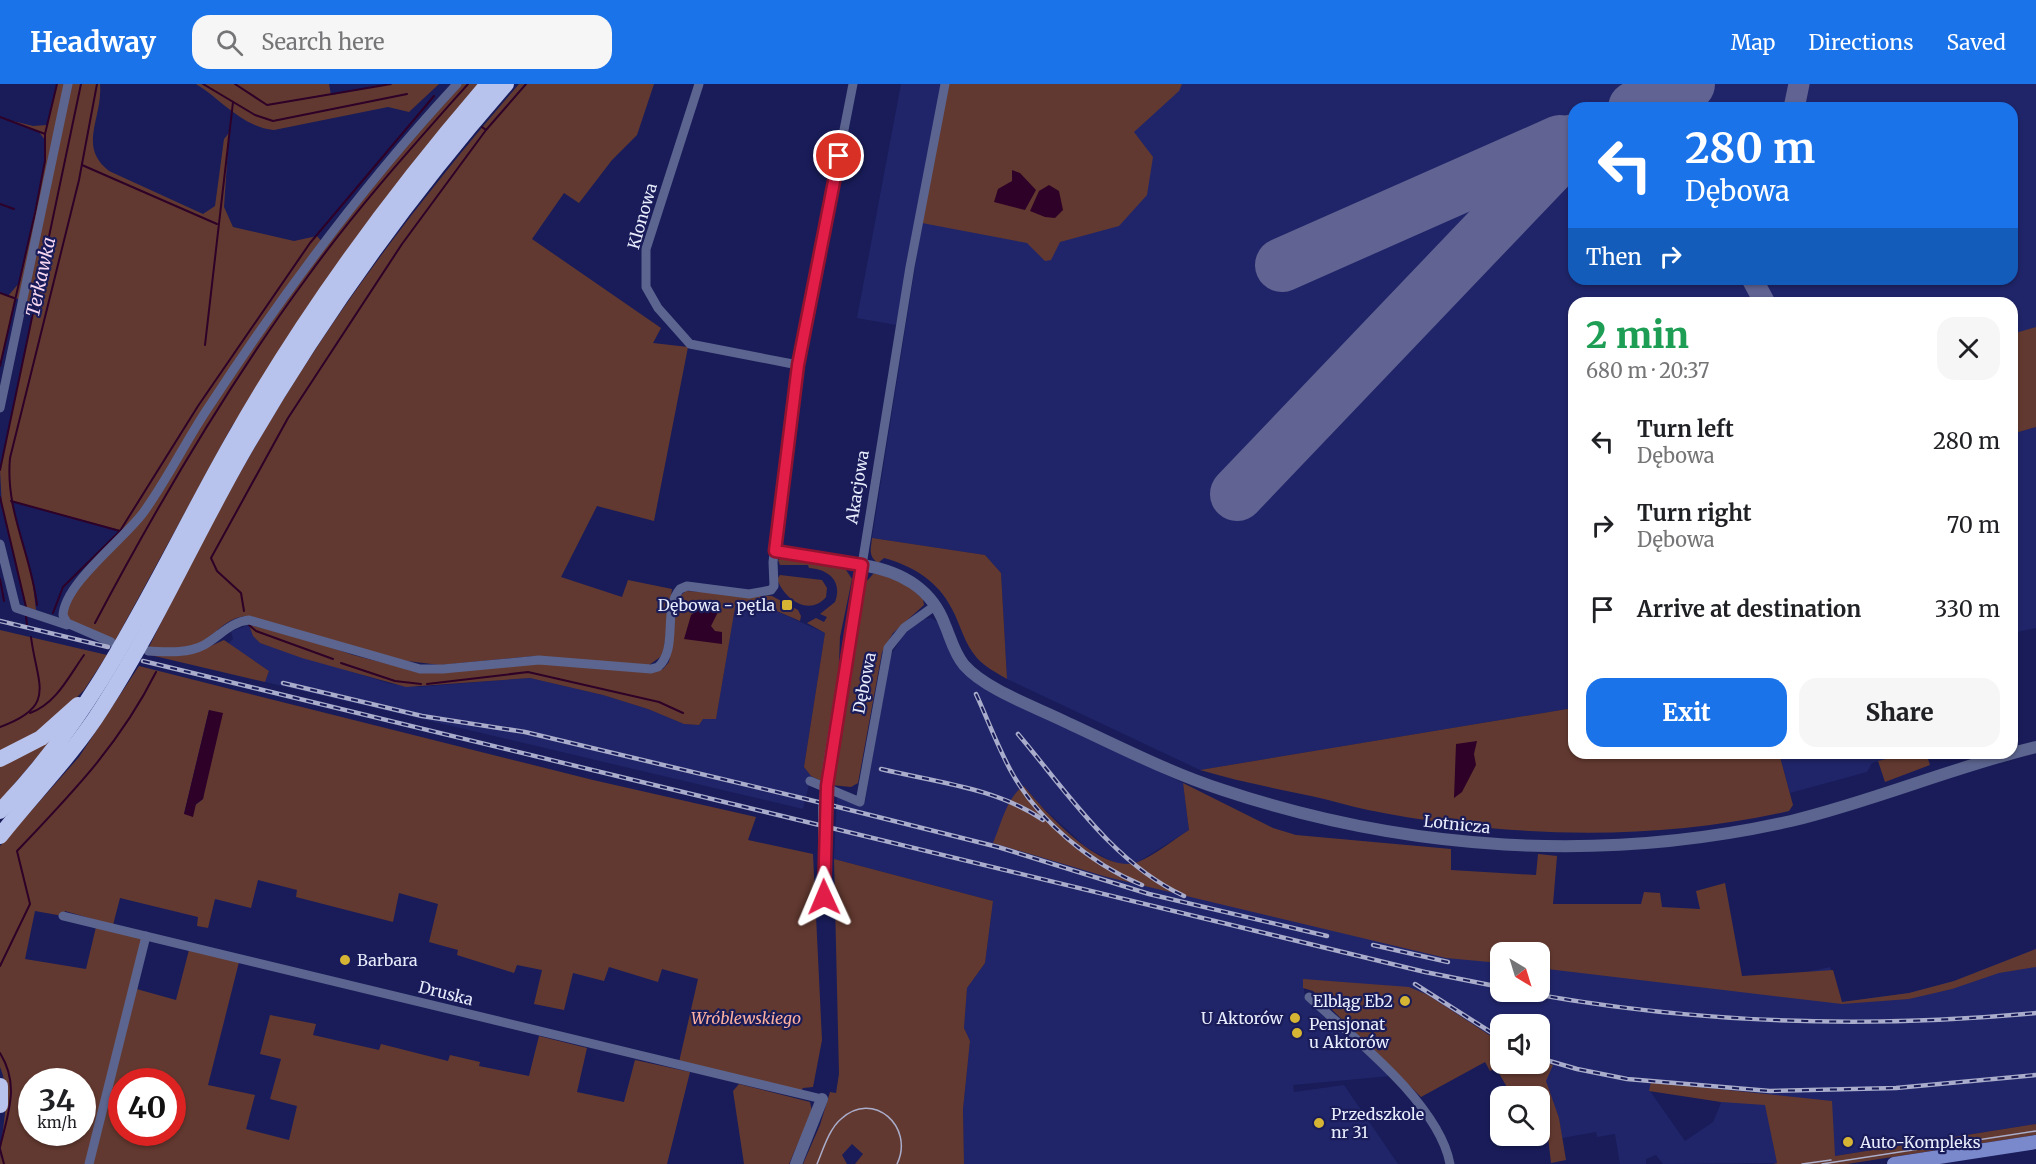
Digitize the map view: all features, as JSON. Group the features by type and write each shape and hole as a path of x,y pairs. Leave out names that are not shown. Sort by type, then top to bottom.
{"highway":[{"path":"0,832 7,815 102,681 224,456 296,339 379,220 488,84"},
{"path":"0,836 7,815 72,750 117,684 216,500 314,336 429,176 506,84"},
{"path":"0,759 41,738 102,681"},
{"path":"0,1086 0,1105"}],"main road":[{"path":"1894,1164 2036,1142"}],"street":[{"path":"0,408 68,84"},
{"path":"69,626 63,618 63,609 73,588 135,524 209,406 300,274 394,155 456,84"},
{"name":"Klonowa","path":"699,84 645,249 646,287 658,308 690,344 798,365"},
{"path":"148,651 174,652 194,649 239,621 249,620 420,669 539,660 651,669 663,662 667,655 673,600 680,589 687,586 749,594 767,593 774,586 775,551 798,365 853,84"},
{"name":"Akacjowa","path":"824,897 824,818 829,764 910,267 945,84"},
{"path":"0,544 16,608 111,642"},
{"path":"775,551 885,569 907,578 924,590 936,605"},
{"name":"Lotnicza","path":"936,605 956,654 974,674 1003,692 1166,768 1223,790 1316,818 1457,842 1514,846 1598,847 1710,836 1834,810 1998,759"},
{"name":"Dębowa","path":"810,781 860,802 888,648 904,628 936,605"},
{"name":"Lotnicza","path":"2018,753 2036,747"},
{"name":"Druska","path":"63,916 822,1099"},
{"path":"89,1164 146,936"},
{"path":"1310,997 1413,1095 1443,1142 1450,1164"},
{"path":"796,1164 822,1099"}],"shaded area":[{"path":"901,84 942,84 896,325 857,318"},
{"path":"949,84 2036,84 2036,327 2018,332 2018,297 1568,297 1568,709 1200,770 1007,679 1001,573 985,555 872,538 922,223"},
{"path":"1012,170 1020,173 1036,190 1025,210 994,202 998,189 1012,181"},
{"path":"1049,185 1059,191 1063,210 1055,218 1030,211 1039,191"},
{"path":"2036,427 2036,628 2018,632 2018,432"},
{"path":"736,602 758,603 825,633 804,767 811,776 803,809 265,682 269,671 228,644 233,639 231,631 249,625 253,636 260,643 391,684 419,687 530,678 603,695 648,709 684,724 699,725 703,719 716,718"},
{"path":"701,607 715,607 718,612 711,626 715,631 722,632 722,644 684,639 691,615"},
{"path":"931,618 938,622 947,645 1001,694 1183,783 1189,830 1138,862 1124,865 1111,861 1086,847 1042,807 1024,786 1011,802 996,838 1490,953 1490,1002 1550,1002 1550,961 1689,979 1798,974 1830,967 1842,1002 1909,993 1954,981 2036,949 2036,1124 1834,1156 1766,1105 1777,1163 1663,1164 1656,1155 1646,1159 1646,1164 1620,1164 1615,1134 1597,1137 1596,1132 1562,1138 1550,1086 1547,1086 1543,1074 1550,1074 1550,1014 1490,1014 1490,1057 1303,979 1305,999 1390,1076 1293,1085 1294,1092 1344,1085 1398,1164 964,1164 963,1109 970,1041 964,1028 967,988 985,963 993,901 834,859 837,797 865,802 890,656 905,633 924,619","holes":["1650,1086 1721,1103 1713,1122 1685,1141 1650,1091"]},
{"path":"209,710 223,713 203,799 196,804 193,817 184,814"},
{"path":"1477,741 1474,754 1476,765 1462,792 1454,798 1456,744"},
{"path":"1781,759 1887,759 1872,763 1867,772 1790,793"}],"green space":[{"path":"57,84 100,84 93,141 95,152 109,171 203,214 215,206 224,139 229,133 224,207 233,227 294,241 317,236 323,243 457,84 478,84 232,426 115,641 69,626 65,603 127,532 11,501 32,577 36,610 26,607 2,508 0,470 35,304 15,298 0,366 0,293 8,296 20,282 45,161 45,140 39,132 5,119 33,126 47,125"},
{"path":"196,84 329,84 331,95 391,84 439,84 409,112 388,107 274,130 252,124"},
{"path":"519,84 654,84 637,135 612,160 579,203 564,193 532,239 661,328 653,343 688,347 654,521 597,506 561,577 622,597 628,580 672,589 663,655 649,665 535,656 440,665 399,660 250,616 231,620 205,640 192,646 149,647 231,488 305,365 407,221"},
{"path":"949,84 1182,84 1179,91 1134,132 1153,157 1147,195 1119,226 1060,242 1051,260 1045,261 1027,243 922,223"},
{"path":"2036,327 2036,427 2018,432 2018,332"},
{"path":"872,538 985,555 1001,573 1007,679 977,658 940,590 924,576 905,565 884,558 878,563 871,552"},
{"path":"784,557 839,566 846,570 852,579 840,637 838,685 823,782 811,776 804,767 825,633 807,623 816,618 824,622 827,617 820,614 835,602 837,588 832,577 822,571 809,568 808,565 780,565 778,560"},
{"path":"874,573 904,582 923,599 924,605 893,633 882,652 858,783 851,787 831,785 865,583"},
{"path":"780,575 822,580 827,588 826,597 812,605 798,603 791,599 780,586 777,579"},
{"path":"686,591 772,596 798,610 801,616 800,621 758,603 736,602 716,719 703,719 699,725 684,724 648,709 603,695 530,678 406,687 302,658 260,643 253,636 249,625 298,636 353,655 423,673 540,663 655,672 663,669 669,662 678,598"},
{"path":"0,630 107,655 84,690 52,723 0,755"},
{"path":"224,640 269,671 265,682 146,654 195,653"},
{"name":"Wróblewskiego","path":"139,666 593,780 756,817 748,840 813,854 822,1040 813,1087 803,1088 801,1091 679,1062 698,979 662,969 658,982 609,967 604,981 573,973 564,1010 534,1004 542,970 517,965 514,973 457,955 458,950 429,942 438,904 399,893 393,922 296,897 297,890 258,880 251,908 215,899 208,928 197,926 198,917 120,898 113,925 65,911 63,916 35,911 25,959 86,969 96,927 145,939 133,988 176,1000 189,950 239,962 208,1085 255,1095 246,1129 289,1140 297,1106 270,1099 281,1059 260,1054 270,1015 316,1024 313,1035 379,1050 381,1044 448,1061 450,1055 480,1062 479,1066 529,1076 539,1036 587,1048 577,1092 624,1102 635,1060 690,1072 667,1164 0,1164 6,1103 4,1079 0,1067 0,846 79,757","holes":["210,710 203,799 184,814"]},
{"path":"1568,709 1568,759 1781,759 1793,805 1789,811 1685,828 1579,833 1526,831 1420,819 1368,810 1200,770"},
{"path":"53,738 0,801 0,764"},
{"path":"1928,759 1930,765 1885,782 1878,761"},
{"path":"1183,783 1273,828 1296,835 1451,849 1451,870 1536,875 1538,854 1557,856 1553,904 1641,904 1644,892 1660,893 1662,907 1700,909 1696,891 1725,883 1742,976 1833,970 1842,1002 1909,993 1954,981 2036,949 2036,967 1999,973 1952,989 1909,999 1842,1004 1550,969 1550,942 1490,942 1490,962 1446,958 1107,877 993,843 1009,804 1024,786 1059,825 1091,851 1108,860 1124,864 1138,862 1189,830"},
{"path":"834,859 993,901 985,963 967,988 964,1028 970,1041 963,1109 964,1164 855,1164 863,1154 852,1144 842,1155 847,1164 803,1164 820,1125 830,1092 836,1093 839,1074"},
{"path":"1303,979 1409,987 1428,995 1490,1035 1490,1071 1485,1062 1421,1097 1313,991 1303,988"},
{"path":"1499,1074 1549,1074 1546,1081 1548,1086 1506,1086"},
{"path":"1651,1082 1832,1101 1835,1156 2036,1124 2036,1135 1847,1164 1773,1164 1777,1163 1765,1105 1721,1102 1649,1091"},
{"path":"739,1084 810,1102 812,1111 789,1164 744,1164 733,1091"},
{"path":"1550,1092 1559,1118 1566,1160 1551,1163"}],"waterway":[{"path":"0,366 35,213 45,161 45,134 57,84"},
{"name":"Terkawka","path":"0,470 81,84"},
{"path":"37,605 11,496 10,458 79,180 97,84"},
{"path":"203,84 255,115 273,121 407,94"},
{"path":"235,84 267,105 391,84"},
{"path":"95,623 195,445 278,318 366,202 468,84"},
{"path":"486,130 526,84"},
{"path":"53,613 63,587 120,531 198,406 310,243 434,96"},
{"path":"205,345 233,102"},
{"path":"0,117 45,134"},
{"path":"244,611 241,593 217,571 211,558 288,418 402,244 486,130 482,127"},
{"path":"82,165 217,224"},
{"path":"0,204 14,209"},
{"path":"0,293 14,298"},
{"name":"Terkawka","path":"0,497 26,607"},
{"path":"11,501 120,531"},
{"path":"0,579 4,601"},
{"name":"Terkawka","path":"26,616 27,625"},
{"path":"249,625 256,631 333,659"},
{"name":"Terkawka","path":"0,727 30,711 37,702 40,692 39,681 31,637"},
{"path":"30,713 55,696 84,655"},
{"path":"341,663 395,681 421,684"},
{"path":"0,966 30,904 17,851 94,767 127,722 156,672"},
{"path":"427,684 528,672 659,702 683,713"},
{"path":"0,1053 10,1076 11,1088 9,1111 0,1147"},
{"path":"0,1149 4,1164"}],"taxiway":[{"path":"1795,102 1799,84"},
{"path":"1656,98 1658,102"},
{"path":"1755,285 1762,297"}],"runway":[{"path":"1648,102 1688,84"},
{"path":"1282,265 1560,142"},
{"path":"1237,494 1568,147"}],"tram line":[{"path":"817,1164 837,1123 853,1111 866,1108 878,1110 888,1116 896,1126 901,1150 897,1164"},
{"path":"1822,1164 2036,1131"},
{"path":"1802,1164 1831,1160"}],"railway":[{"path":"0,621 108,647"},
{"path":"143,661 1425,972 1490,985"},
{"path":"283,683 422,716 525,732 806,799 998,847 1149,894 1327,936"},
{"path":"976,694 1012,773 1037,808 1068,839 1086,853 1142,885"},
{"path":"1018,734 1073,802 1113,846 1158,882 1184,896"},
{"path":"881,769 986,793 1006,800 1043,820"},
{"path":"1373,945 1448,962"},
{"path":"1415,984 1490,1032"},
{"path":"1550,996 1650,1011 1779,1020 1908,1021 2036,1013"},
{"path":"1550,1061 1627,1079 1770,1091 1896,1088 2036,1075"}],"place":[{"name":"Dębowa - pętla","path":"787,605"},
{"name":"Barbara","path":"345,960"},
{"name":"Elbląg Eb2","path":"1405,1001"},
{"name":"U Aktorów","path":"1295,1018"},
{"name":"Pensjonat u Aktorów","path":"1297,1033"},
{"name":"Przedszkole nr 31","path":"1319,1123"},
{"name":"Auto-Kompleks","path":"1848,1142"}],"route":[{"path":"824,897 824,808 829,764 862,565 775,551 798,365 839,156"}]}
